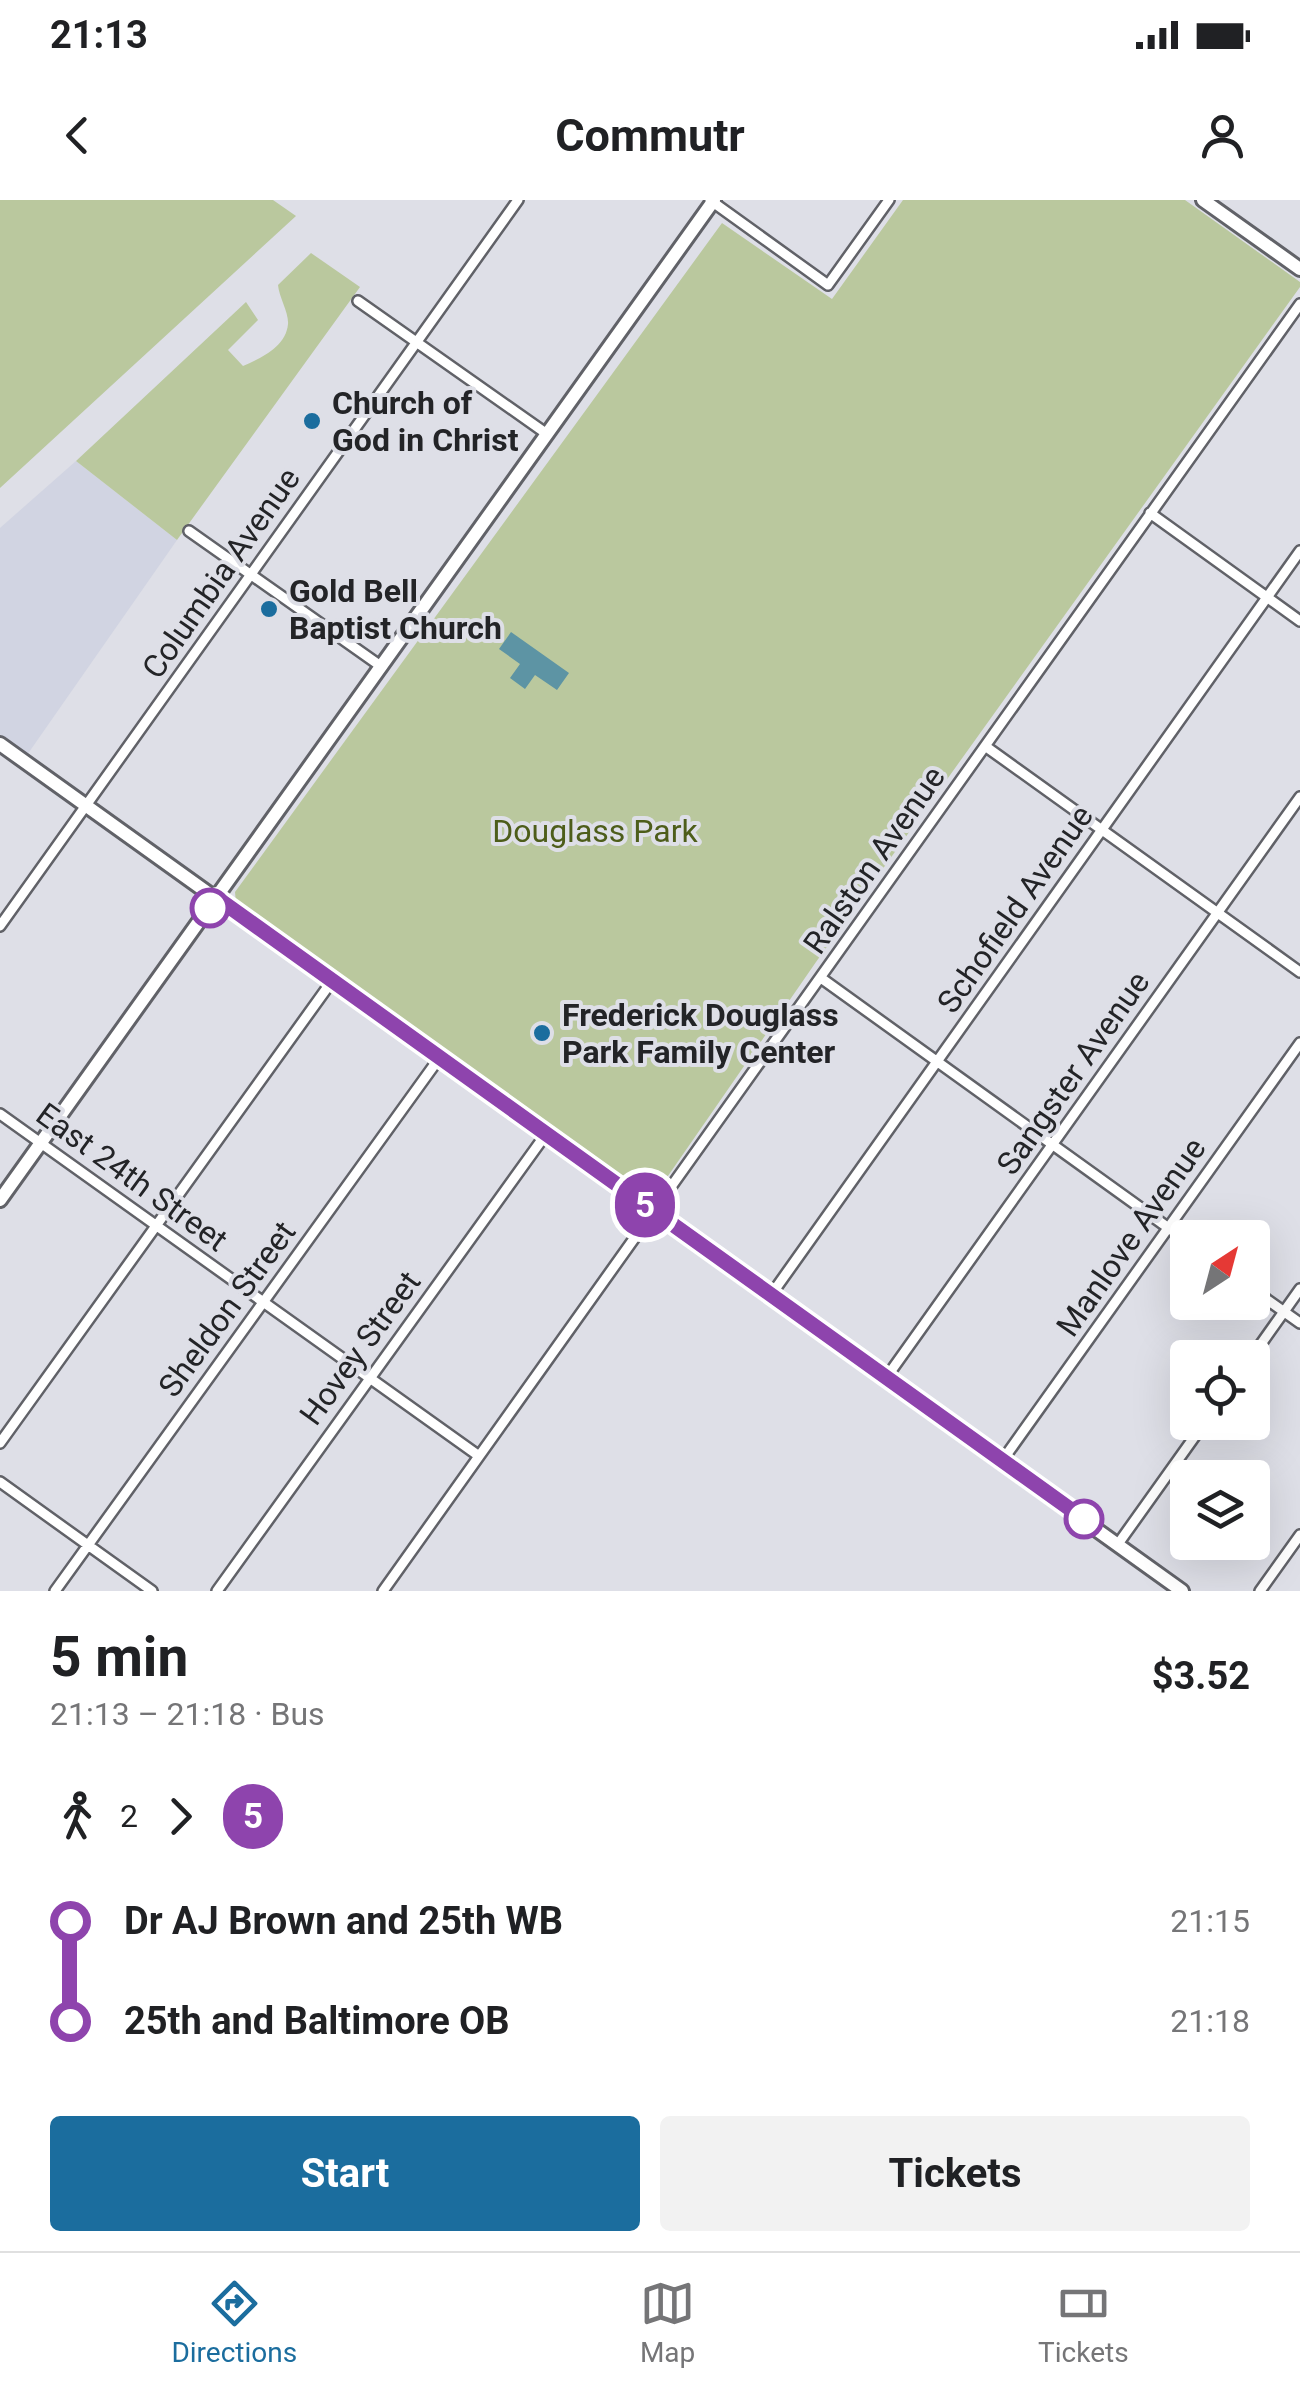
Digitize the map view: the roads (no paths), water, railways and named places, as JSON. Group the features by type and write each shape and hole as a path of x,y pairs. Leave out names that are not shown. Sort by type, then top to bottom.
{"street":[{"name":"Columbia Avenue","path":"0,926 518,200"},
{"path":"0,1200 712,201 828,285 889,200"},
{"path":"1203,200 1300,269"},
{"path":"358,301 547,434"},
{"name":"Ralston Avenue","path":"383,1591 1300,304"},
{"path":"1150,513 1300,621"},
{"path":"188,531 253,572 382,667"},
{"name":"Schofield Avenue","path":"770,1295 1300,551"},
{"path":"0,744 1182,1591"},
{"path":"985,746 1300,972"},
{"name":"Sangster Avenue","path":"886,1378 1300,797"},
{"path":"822,978 1168,1228"},
{"path":"0,1443 332,981"},
{"name":"Manlove Avenue","path":"1002,1461 1300,1042"},
{"name":"Sheldon Street","path":"55,1591 440,1058"},
{"name":"East 24th Street","path":"0,1114 479,1456"},
{"name":"Hovey Street","path":"216,1591 546,1134"},
{"path":"1264,1340 1300,1289"},
{"path":"1270,1301 1300,1323"},
{"path":"1118,1544 1191,1440"},
{"path":"0,1482 152,1591"},
{"path":"1260,1591 1300,1535"}],"water":[{"path":"511,632 569,673 557,690 535,675 525,689 510,678 520,664 499,649"}],"place":[{"name":"Church of God in Christ","path":"312,421"},
{"name":"Gold Bell Baptist Church","path":"269,609"},
{"name":"Frederick Douglass Park Family Center","path":"542,1033"}],"park label":[{"name":"Douglass Park","path":"595,831"}]}
